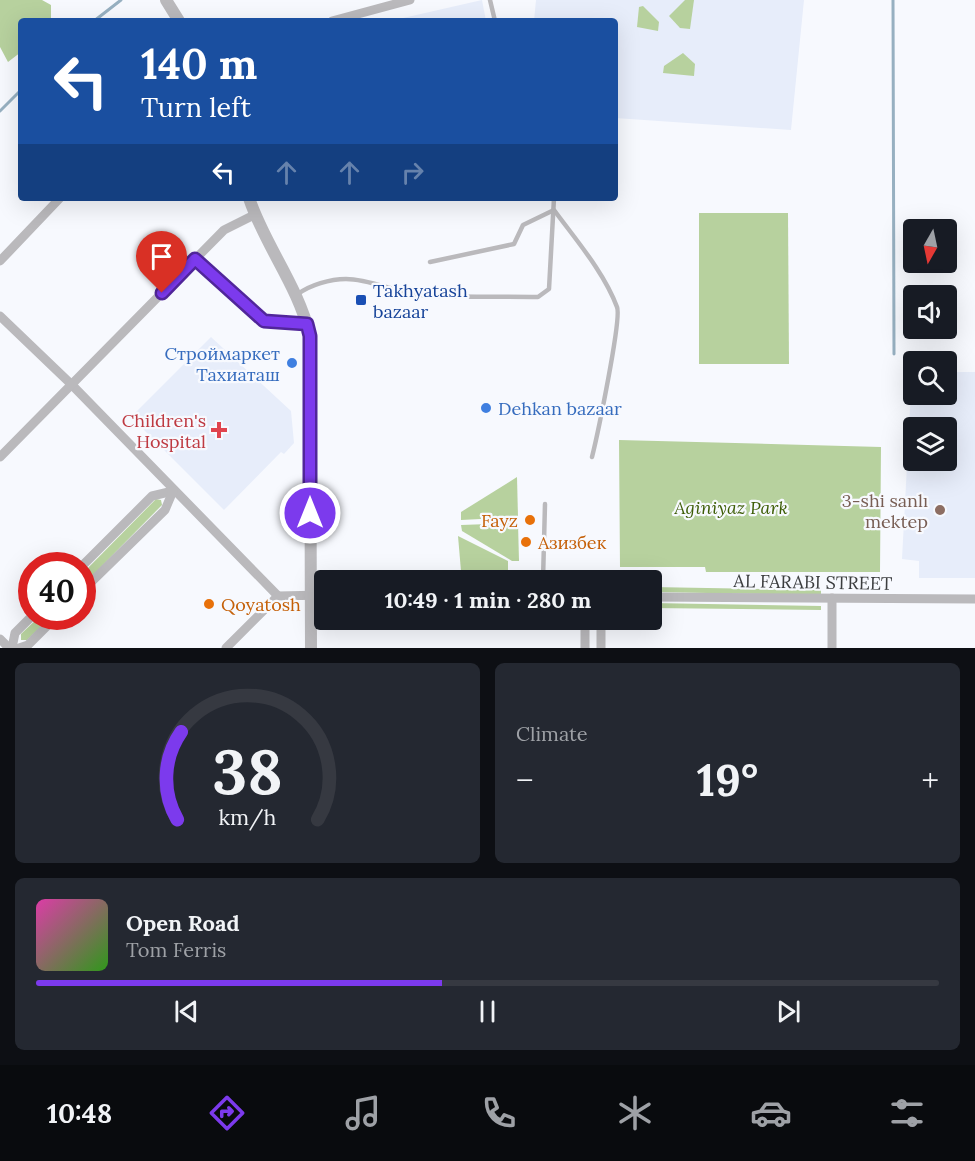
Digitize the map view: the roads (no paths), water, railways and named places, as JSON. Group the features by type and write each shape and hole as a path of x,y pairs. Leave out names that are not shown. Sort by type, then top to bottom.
{"street":[{"path":"166,0 177,18"},
{"path":"343,18 410,0"},
{"path":"0,261 57,201"},
{"path":"250,201 254,215 298,294 310,336 311,648"},
{"path":"0,457 224,230 254,215"},
{"path":"0,315 72,385 278,596"},
{"path":"96,552 152,496 173,491"},
{"path":"96,577 165,510 173,491"},
{"path":"226,648 278,596 314,595"},
{"name":"AL FARABI STREET","path":"662,597 975,600"},
{"path":"832,598 832,648"},
{"path":"0,639 10,648 18,630"},
{"path":"19,648 28,645 43,630"},
{"path":"585,630 585,648"},
{"path":"601,630 601,648"}],"lane":[{"path":"490,0 494,18"},
{"path":"298,294 307,288 345,279 369,282 393,291 423,295 538,297 549,289 554,201"},
{"path":"430,262 514,244 524,225 554,210"},
{"path":"554,210 593,264 618,308 601,421 592,457"},
{"path":"195,259 264,321 307,324"},
{"path":"543,570 545,504"}],"waterway":[{"path":"98,18 121,0"},
{"path":"893,0 894,354"},
{"path":"0,111 18,93"}],"place":[{"name":"Takhyatash bazaar","path":"361,300"},
{"name":"Строймаркет Тахиаташ","path":"292,363"},
{"name":"Dehkan bazaar","path":"486,408"},
{"name":"Children's Hospital","path":"219,430"},
{"name":"3-shi sanlı mektep","path":"940,510"},
{"name":"Fayz","path":"530,520"},
{"name":"Азизбек","path":"526,542"},
{"name":"Qoyatosh","path":"209,604"}],"park label":[{"name":"Aginiyaz Park","path":"731,507"}]}
